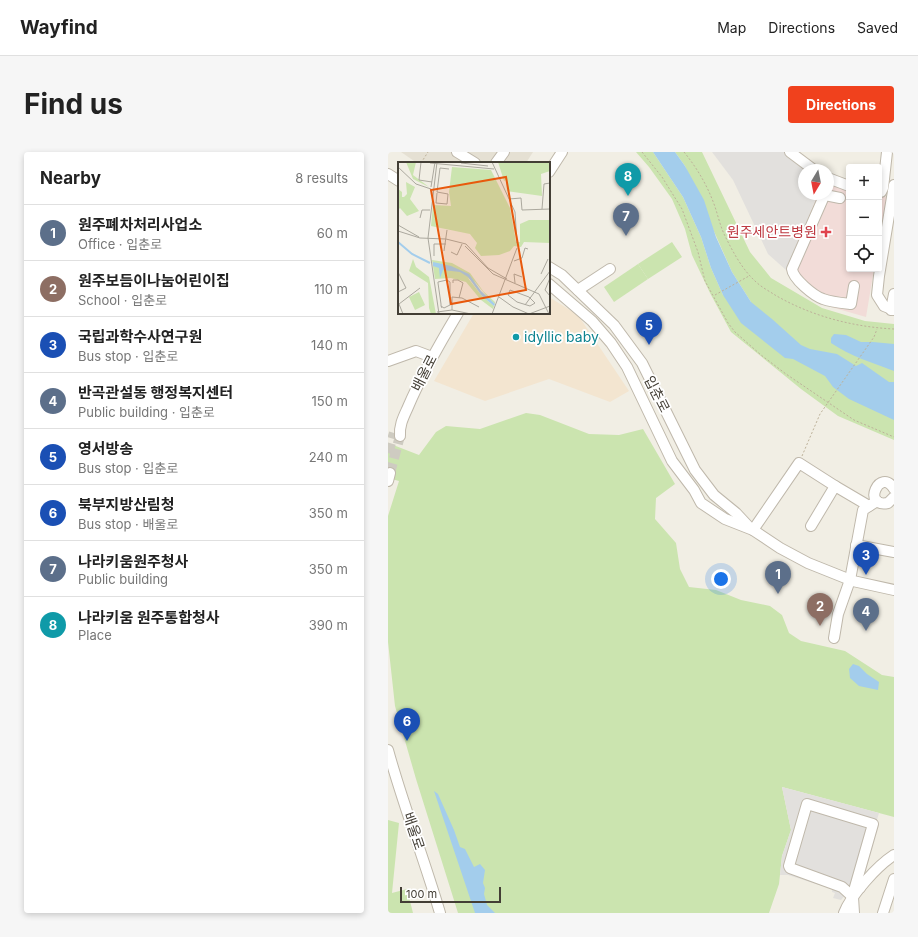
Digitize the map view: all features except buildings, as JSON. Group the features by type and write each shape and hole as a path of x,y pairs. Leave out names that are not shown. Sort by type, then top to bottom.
{"street":[{"path":"457,152 473,162"},
{"path":"497,162 504,152"},
{"path":"790,152 806,164"},
{"path":"550,171 563,153"},
{"path":"882,190 889,156"},
{"path":"388,174 398,180"},
{"path":"834,187 846,186"},
{"path":"894,187 877,295 884,306 893,310 894,294"},
{"path":"834,193 840,198"},
{"path":"823,200 809,243 792,269 793,273 803,285 822,299 851,304 854,286"},
{"name":"입춘로","path":"550,268 562,274 614,325 642,363 695,470 714,495 736,513 753,530 780,548 808,563 850,580 894,590"},
{"path":"578,290 610,269"},
{"name":"입춘로","path":"550,285 592,321 611,343 627,367 672,461 694,490 701,503 725,520 753,530"},
{"name":"배울로","path":"398,432 413,394 432,357 457,314"},
{"path":"388,361 416,351 432,357"},
{"path":"753,530 799,463 835,486 873,503 888,503 894,497"},
{"path":"834,638 838,614 850,580 863,510 873,503 874,493 879,484 890,484 894,489"},
{"path":"811,526 835,486"},
{"path":"856,545 894,552"},
{"name":"배울로","path":"388,750 390,764 440,913"},
{"path":"854,913 853,897 842,887 790,868 789,866 807,804 873,824 855,886 860,888"},
{"path":"844,913 860,888 886,860 894,855"},
{"path":"883,913 894,879"},
{"path":"839,913 840,909 853,897"}],"path":[{"path":"422,162 428,152"},
{"path":"642,152 662,177 682,209 698,252 706,281 728,323 735,332 761,355 828,403 854,420 894,437"},
{"path":"684,152 700,174 714,204 724,234 734,254 749,276 756,283 789,303 802,308 845,322 877,328 894,329"},
{"path":"714,296 749,276"},
{"path":"799,463 820,414 874,337 877,328"}],"shaded area":[{"path":"401,152 533,152 527,162 416,162"},
{"path":"712,152 786,152 803,164 798,164 798,200 815,200 786,270 768,254 733,180"},
{"name":"원주세안트병원","path":"834,184 846,187 846,272 874,272 866,317 831,307 798,286 786,270 815,200 834,200"},
{"path":"882,196 887,197 882,224"},
{"path":"550,298 578,315 629,391 610,402 549,379 485,401 434,381 473,314 550,314"},
{"path":"782,787 879,813 859,879 841,900 833,898 835,893 832,892 832,889 788,875 780,875 782,856 791,830"}],"green space":[{"path":"636,152 653,152 683,197 701,237 711,268 723,295 751,302 732,272 685,166 675,152 702,152 750,252 771,278 822,308 865,321 894,324 894,440 838,416 801,389 731,332 692,255 685,229 672,199"},
{"path":"672,242 682,257 648,279 638,264"},
{"path":"638,264 648,279 614,302 604,287"},
{"path":"526,413 540,415 589,434 619,435 643,429 675,484 656,498 655,519 676,543 680,569 689,587 716,590 741,600 770,606 782,615 789,633 801,641 845,651 882,675 894,677 894,817 782,787 791,830 782,856 779,884 769,913 458,913 395,706 388,642 388,516 399,481 388,478 388,443 419,455 436,432 446,426 480,429"},
{"path":"388,820 399,823 392,893 407,889 413,913 388,913"}],"water":[{"path":"653,152 675,152 685,166 704,200 716,237 732,272 751,302 801,345 810,349 837,354 856,366 862,363 889,382 894,382 894,420 849,399 833,387 825,376 793,359 785,358 741,323 723,295 711,268 701,237 683,197"},
{"path":"834,334 846,335 861,342 894,344 894,371 838,348 831,343 831,338"},
{"path":"853,664 859,666 867,674 879,682 878,690 859,686 850,678 849,669"},
{"path":"434,791 438,794 460,847 465,849 474,867 480,864 485,870 483,883 485,888 484,894 487,905 495,913 475,913"}],"tunnel":[{"path":"388,453 394,433"},
{"path":"390,473 400,436"}],"place":[{"name":"나라키움 원주통합청사","path":"628,196"},
{"name":"원주세안트병원","path":"826,232"},
{"name":"나라키움원주청사","path":"626,236"},
{"name":"idyllic baby","path":"516,337"},
{"name":"영서방송","path":"649,345"},
{"name":"국립과학수사연구원","path":"866,575"},
{"name":"원주폐차처리사업소","path":"778,594"},
{"name":"원주보듬이나눔어린이집","path":"820,626"},
{"name":"반곡관설동 행정복지센터","path":"866,631"},
{"name":"북부지방산림청","path":"407,741"}]}
